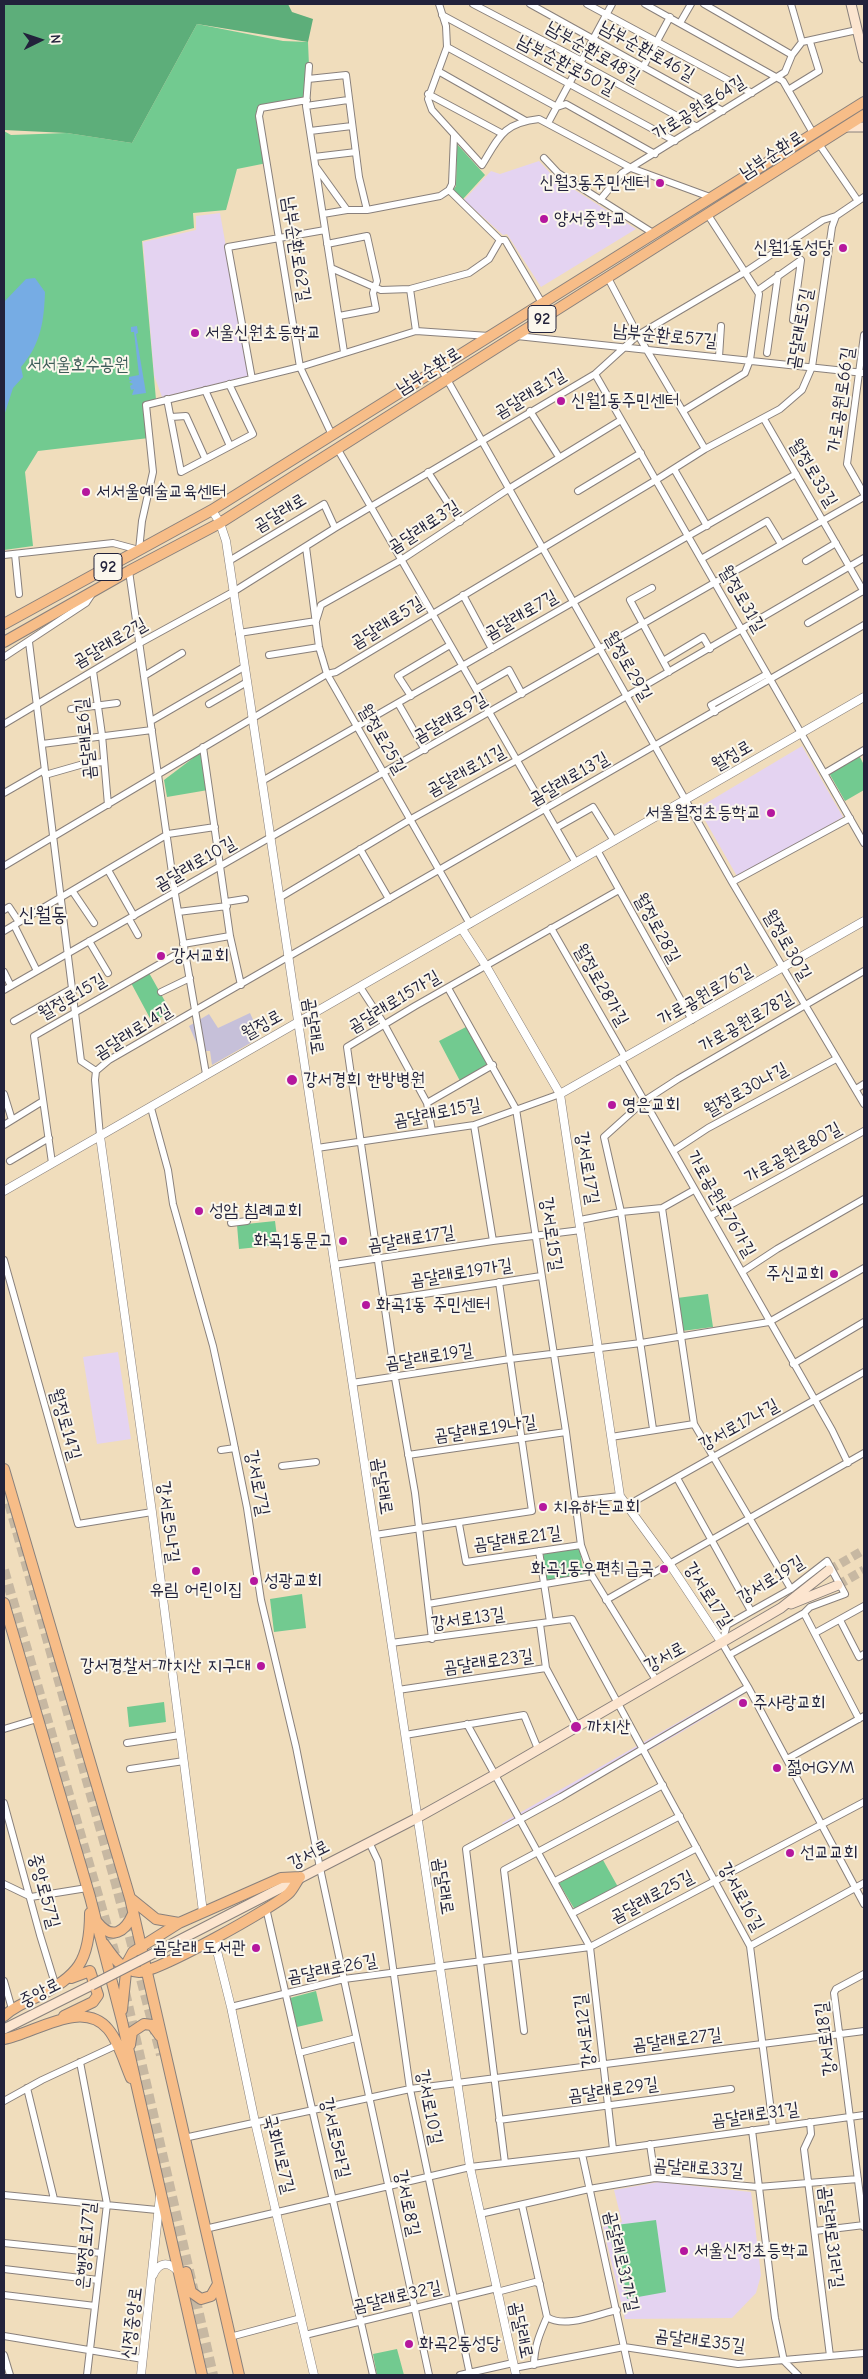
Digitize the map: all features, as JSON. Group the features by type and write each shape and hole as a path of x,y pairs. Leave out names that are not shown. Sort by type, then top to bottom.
{"main road":[{"path":"851,4 864,58"},
{"name":"남부순환로","path":"4,624 212,510 864,102"},
{"name":"남부순환로","path":"4,644 93,591 220,523 864,115"},
{"path":"846,127 864,127"},
{"path":"149,560 154,552 177,540 176,534 170,533"},
{"path":"4,1469 130,1898 140,1947 150,1970 152,1994 239,2375"},
{"name":"강서로","path":"92,1985 417,1818 496,1774 781,1608 829,1570"},
{"name":"강서로","path":"781,1608 838,1585"},
{"path":"4,1604 101,1939 140,2094 202,2375"},
{"path":"122,2021 126,1968 133,1952 203,1912 281,1878 300,1877"},
{"path":"101,1939 113,1957 126,1968 138,1972 150,1970 214,1939 289,1894 300,1877"},
{"path":"59,1985 78,1966 89,1943 88,1893"},
{"path":"130,1898 156,1919 179,1924"},
{"path":"96,1922 103,1930 115,1933 125,1928 133,1914"},
{"path":"159,1936 156,1942 156,1955 169,1962"},
{"path":"4,2016 12,2009 82,1972 90,1971 98,1995 93,2002 63,2017 4,2040"},
{"name":"중앙로","path":"4,2029 92,1985"},
{"path":"63,2017 88,2018 101,2022 109,2030 140,2094"},
{"path":"129,2052 132,2032 144,2024 152,2025 156,2028 164,2041"},
{"path":"173,2245 182,2256 194,2296 201,2299 211,2296 218,2284"}],"street":[{"path":"439,4 446,26 447,47 428,94 428,100 432,110 482,165 501,133 526,120 539,119 631,168 710,197"},
{"name":"남부순환로48길","path":"473,4 580,60 580,63 697,127"},
{"name":"남부순환로46길","path":"530,4 723,111"},
{"path":"587,4 657,40 752,93"},
{"path":"548,123 612,4"},
{"path":"645,4 783,81 813,133"},
{"path":"680,23 691,4"},
{"path":"704,4 792,55"},
{"path":"791,4 802,42 810,42 857,30"},
{"name":"남부순환로50길","path":"442,15 675,141"},
{"path":"643,67 670,17"},
{"name":"가로공원로64길","path":"600,200 622,173 784,72 792,55 802,42"},
{"path":"788,90 819,71 810,42"},
{"path":"447,47 557,107 566,104 655,154"},
{"path":"308,66 306,103 344,352"},
{"path":"438,71 526,120"},
{"path":"308,79 346,75 356,152 367,210"},
{"path":"428,94 501,133"},
{"path":"306,103 348,100"},
{"name":"남부순환로62길","path":"306,103 260,108 259,116 300,367 332,436"},
{"path":"310,132 352,126"},
{"path":"322,214 347,210 367,210 440,196 449,190 452,184 454,136"},
{"path":"819,144 861,199 836,216"},
{"path":"314,157 356,152"},
{"path":"544,158 558,173 653,233"},
{"path":"315,166 347,210"},
{"path":"449,190 500,240 505,240 542,303"},
{"path":"683,411 745,373 750,360 759,294 708,215"},
{"name":"곰달래로1길","path":"233,592 371,506 595,374 638,335 745,272 823,220 836,216"},
{"name":"곰달래로5길","path":"252,719 326,674 336,672 705,449 780,409 802,390 812,367 832,227 836,216"},
{"path":"252,379 228,247 325,230"},
{"path":"327,244 367,236 377,281 374,287 376,309 338,316"},
{"path":"331,268 374,287 398,291 469,273 489,259 500,240"},
{"path":"757,291 801,260 793,320"},
{"path":"768,353 778,275"},
{"path":"608,278 638,335 705,449"},
{"path":"410,289 416,331"},
{"path":"720,357 721,326"},
{"path":"4,555 113,543 139,550 142,521 153,472 146,405 300,367 416,331 490,336"},
{"name":"가로공원로66길","path":"864,335 862,373 847,464 864,496"},
{"name":"남부순환로57길","path":"515,336 647,348 862,373"},
{"name":"월정로29길","path":"440,367 687,799"},
{"path":"595,374 656,480"},
{"path":"167,399 181,472 253,434 229,384"},
{"path":"204,390 230,446"},
{"path":"530,411 559,457"},
{"path":"171,417 186,416 206,458"},
{"name":"월정로33길","path":"764,419 864,591 808,623"},
{"name":"곰달래로3길","path":"316,621 321,605 401,560 510,488 621,420"},
{"path":"337,448 576,863"},
{"path":"578,491 641,453"},
{"path":"674,469 707,526"},
{"path":"428,472 460,522"},
{"name":"곰달래로7길","path":"262,781 796,474"},
{"name":"월정로31길","path":"656,480 864,843"},
{"name":"곰달래로9길","path":"270,838 864,496"},
{"name":"곰달래로","path":"228,561 324,504 335,528"},
{"name":"곰달래로","path":"212,510 220,523 228,561 247,682 456,2083 470,2167 515,2369"},
{"path":"701,559 767,521 780,544"},
{"path":"806,561 836,543"},
{"path":"306,547 319,647 326,674"},
{"path":"15,554 19,594"},
{"name":"곰달래로11길","path":"279,898 411,818 710,649 864,558"},
{"path":"129,571 138,644 168,834 175,894 197,1010 206,1074"},
{"path":"652,588 630,600 669,672"},
{"path":"4,657 86,603 93,591"},
{"name":"곰달래로2길","path":"4,724 138,644 233,592"},
{"path":"463,595 492,649"},
{"path":"239,633 316,621"},
{"path":"769,677 864,626"},
{"path":"663,661 703,637 710,649"},
{"path":"29,642 81,1061 96,1071"},
{"path":"411,696 398,676 450,645"},
{"path":"269,655 319,647"},
{"path":"144,676 182,653"},
{"path":"151,722 244,666"},
{"path":"476,689 509,670 522,694"},
{"name":"곰달래로6길","path":"93,671 102,735 108,805"},
{"name":"월정로25길","path":"326,674 411,818 470,924"},
{"name":"곰달래로13길","path":"288,958 715,712 711,705 769,677"},
{"path":"209,704 247,682"},
{"name":"월정로","path":"4,1191 864,697"},
{"path":"70,709 117,703"},
{"path":"398,703 425,750"},
{"name":"곰달래로6길","path":"4,866 252,719"},
{"path":"42,744 152,730"},
{"path":"203,747 230,936 241,985"},
{"path":"825,773 862,751 864,760"},
{"path":"4,794 44,773 103,762"},
{"name":"월정로30길","path":"687,799 732,882 864,1104"},
{"path":"556,828 593,807 614,841"},
{"path":"732,882 850,818"},
{"path":"4,931 73,892 168,834 215,827"},
{"name":"곰달래로10길","path":"4,990 270,838"},
{"path":"360,849 389,899"},
{"name":"월정로28길","path":"598,850 692,1020"},
{"path":"108,870 132,917 138,936"},
{"path":"486,966 619,890"},
{"path":"73,892 94,923"},
{"path":"178,912 245,899"},
{"path":"4,910 9,907 37,971"},
{"name":"가로공원로76길","path":"560,1094 864,921"},
{"name":"월정로28가길","path":"551,928 623,1058"},
{"name":"강서로17길","path":"462,929 486,966 560,1094 620,1496 669,1563 722,1643"},
{"path":"184,947 230,936"},
{"path":"89,941 108,973"},
{"name":"월정로15길","path":"52,1163 34,1036 76,1013 184,947"},
{"name":"곰달래로14길","path":"100,1136 94,1094 96,1071 109,1060 288,958"},
{"name":"곰달래로15가길","path":"362,1142 347,1048 384,1024 486,966"},
{"path":"4,972 11,986"},
{"name":"가로공원로78길","path":"621,1212 604,1137 644,1101 804,1005 864,972"},
{"path":"161,992 190,978"},
{"path":"360,987 384,1024 427,1103 432,1131"},
{"name":"강서로15길","path":"448,988 493,1065 516,1109 566,1432 581,1544 592,1576 656,1680"},
{"path":"14,1021 71,989"},
{"name":"가로공원로76가길","path":"623,1058 644,1101 815,1401 848,1464"},
{"name":"월정로30나길","path":"673,1151 708,1128 836,1059"},
{"path":"427,1103 493,1065"},
{"path":"856,1090 864,1084"},
{"path":"4,1094 12,1120"},
{"name":"곰달래로15길","path":"317,1148 474,1125 560,1094"},
{"path":"4,1125 43,1101"},
{"name":"강서로7길","path":"151,1108 168,1170 173,1204 212,1346 235,1448 247,1508 261,1600 296,1748 320,1868"},
{"path":"474,1125 493,1241"},
{"name":"가로공원로80길","path":"710,1216 864,1131"},
{"name":"강서로5나길","path":"100,1136 152,1512 203,1912"},
{"path":"10,1160 49,1138"},
{"path":"362,1142 395,1378 408,1455 432,1639"},
{"path":"580,1220 621,1212 662,1208 694,1190"},
{"path":"742,1272 777,1249 864,1199"},
{"path":"662,1208 694,1424 791,1589"},
{"path":"621,1212 653,1429"},
{"path":"231,1224 247,1221"},
{"name":"곰달래로17길","path":"334,1265 581,1230"},
{"name":"월정로14길","path":"4,1260 78,1524 152,1512"},
{"path":"769,1322 864,1268"},
{"name":"곰달래로19가길","path":"385,1300 542,1276"},
{"path":"499,1282 523,1439"},
{"name":"곰달래로19길","path":"352,1383 395,1378 510,1359 641,1344 769,1322"},
{"path":"793,1364 864,1322"},
{"name":"강서로17나길","path":"628,1505 864,1372"},
{"path":"611,1437 694,1424"},
{"name":"곰달래로19나길","path":"408,1455 566,1432"},
{"name":"곰달래로21길","path":"375,1535 459,1524 532,1511 523,1439"},
{"path":"221,1450 235,1448"},
{"path":"669,1563 712,1541 848,1464 864,1453"},
{"path":"282,1466 316,1462"},
{"path":"677,1478 751,1611"},
{"path":"575,1501 620,1496"},
{"name":"곰달래로21길","path":"459,1524 466,1562 581,1544"},
{"path":"539,1551 550,1622"},
{"name":"강서로19길","path":"722,1643 727,1625 791,1589 826,1561 845,1594 810,1607 804,1613"},
{"name":"강서로17길","path":"606,1600 669,1563"},
{"path":"428,1604 592,1576"},
{"path":"815,1633 864,1606"},
{"path":"729,1655 804,1613 862,1717 786,1759"},
{"name":"강서로13길","path":"391,1643 572,1619 618,1702"},
{"path":"840,1620 859,1657 864,1654"},
{"path":"540,1624 546,1668"},
{"path":"722,1643 864,1904"},
{"path":"117,1669 170,1662"},
{"name":"곰달래로23길","path":"398,1690 546,1668 577,1726"},
{"path":"505,2163 466,1849 519,1818 561,1797 748,1688"},
{"name":"강서로16길","path":"618,1702 750,1946 764,2044 773,2127"},
{"path":"405,1735 524,1715 538,1749"},
{"path":"4,1729 37,1719"},
{"name":"강서로12길","path":"467,1724 573,1913 590,1947 613,2149"},
{"path":"127,1742 180,1734"},
{"path":"130,1769 184,1761"},
{"path":"524,2031 504,1870 663,1785"},
{"name":"곰달래로25길","path":"440,1967 590,1947 864,1802"},
{"name":"중앙로57길","path":"4,1803 40,1935 59,1985"},
{"path":"554,1881 680,1816"},
{"name":"강서로10길","path":"370,1842 378,1861 392,1973 410,2089 470,2374"},
{"path":"573,1913 697,1848"},
{"name":"강서로8길","path":"320,1868 429,2375"},
{"path":"750,1946 864,1883"},
{"path":"4,1884 31,1897 88,1893"},
{"name":"강서로5라길","path":"266,1908 373,2375"},
{"name":"국회대로7길","path":"214,1939 314,2375"},
{"name":"곰달래로26길","path":"231,2007 344,1979 440,1967"},
{"name":"강서로18길","path":"864,1974 836,1989 864,2226"},
{"path":"4,1981 12,2009"},
{"name":"곰달래로27길","path":"184,2138 410,2089 864,2031"},
{"path":"299,2053 356,2038"},
{"path":"4,2101 26,2088 117,2045"},
{"name":"은행정로17길","path":"80,2062 107,2204 87,2375"},
{"path":"26,2088 54,2200"},
{"name":"곰달래로29길","path":"499,2120 731,2089"},
{"name":"곰달래로31길","path":"205,2228 278,2213 470,2167 582,2154 864,2115"},
{"name":"곰달래로31라길","path":"810,2122 811,2134 804,2150 830,2356"},
{"path":"752,2130 775,2318 784,2361 798,2375"},
{"path":"650,2144 655,2178"},
{"name":"곰달래로31가길","path":"582,2154 588,2189 617,2310 630,2375"},
{"name":"곰달래로33길","path":"480,2214 588,2189 655,2178 758,2187 858,2179"},
{"name":"신정중앙로","path":"142,2375 153,2275 152,2255 161,2189"},
{"path":"4,2195 157,2210"},
{"path":"522,2205 547,2317 536,2344 534,2364"},
{"path":"815,2232 864,2226"},
{"path":"4,2243 101,2253"},
{"name":"신정중앙로","path":"153,2275 156,2268 164,2264 170,2264 179,2272"},
{"path":"4,2269 98,2280"},
{"name":"곰달래로","path":"497,2290 535,2282 540,2284"},
{"name":"곰달래로32길","path":"305,2334 497,2290"},
{"path":"4,2295 95,2306"},
{"path":"547,2317 553,2321 563,2322 617,2310"},
{"path":"230,2337 301,2318"},
{"path":"4,2336 143,2359"},
{"name":"곰달래로35길","path":"460,2375 515,2369 624,2347 738,2364 864,2353"},
{"path":"4,2356 10,2375"}],"shaded area":[{"path":"539,161 553,176 636,229 541,287 507,234 503,235 464,200 491,171 500,174"},
{"name":"서울신원초등학교","path":"220,213 249,376 162,397 154,375 143,242 196,230 196,216"},
{"name":"서울월정초등학교","path":"802,746 843,817 738,878 698,808"},
{"path":"250,1013 261,1037 212,1065 210,1051 200,1051 189,1026 209,1014 218,1028"},
{"path":"118,1352 131,1439 97,1444 83,1357"},
{"path":"740,1687 743,1695 678,1734 506,1830 502,1823"},
{"name":"서울신정초등학교","path":"659,2182 751,2192 761,2275 756,2293 732,2318 625,2319 603,2227 622,2222 614,2190"}],"green space":[{"path":"4,4 288,4 292,12 313,19 308,42 197,24 132,143 67,133 4,130"},
{"name":"서서울호수공원","path":"197,24 283,41 308,42 309,66 306,101 260,108 267,163 237,169 226,210 193,213 194,228 142,241 156,400 147,402 149,438 38,451 25,472 33,546 4,550 4,131 11,135 67,133 132,143"},
{"path":"457,144 485,175 463,199 453,190 456,186"},
{"path":"201,752 208,790 167,797 164,780"},
{"path":"859,755 864,765 864,790 845,801 829,773"},
{"path":"148,971 171,1012 152,1022 130,981"},
{"path":"466,1027 489,1065 460,1081 439,1041"},
{"path":"275,1221 278,1245 239,1249 237,1225"},
{"path":"708,1294 713,1327 682,1331 677,1298"},
{"path":"580,1547 582,1566 588,1575 546,1582 543,1552"},
{"path":"302,1594 306,1628 274,1632 270,1599"},
{"path":"164,1702 166,1722 129,1727 127,1707"},
{"path":"603,1860 618,1887 575,1910 559,1883"},
{"path":"316,1991 323,2021 297,2027 290,1998"},
{"path":"656,2220 666,2292 627,2299 623,2275 619,2276 608,2226"},
{"path":"397,2349 404,2375 377,2375 373,2354"}],"water":[{"path":"35,278 45,292 44,313 40,332 33,350 21,367 23,377 13,388 4,416 4,302 26,279"},
{"path":"137,326 138,333 136,334 146,393 132,395 134,389 131,390 130,386 133,384 129,382 132,380 129,380 129,377 139,375 134,332 131,332 131,327"}],"tunnel":[{"path":"9,1503 116,1884 161,2055"},
{"path":"829,1570 864,1550"},
{"path":"4,1570 117,1961"},
{"path":"838,1585 864,1570"},
{"path":"125,1992 213,2375"}],"place":[{"name":"신월3동주민센터","path":"660,183"},
{"name":"양서중학교","path":"544,219"},
{"name":"신월1동성당","path":"843,248"},
{"name":"서울신원초등학교","path":"195,333"},
{"name":"신월1동주민센터","path":"561,401"},
{"name":"서서울예술교육센터","path":"86,492"},
{"name":"서울월정초등학교","path":"771,813"},
{"name":"강서교회","path":"161,956"},
{"name":"강서경희 한방병원","path":"292,1080"},
{"name":"영은교회","path":"612,1105"},
{"name":"성암 침례교회","path":"199,1211"},
{"name":"화곡1동문고","path":"343,1241"},
{"name":"주신교회","path":"834,1274"},
{"name":"화곡1동 주민센터","path":"366,1305"},
{"name":"치유하는교회","path":"543,1507"},
{"name":"화곡1동우편취급국","path":"664,1569"},
{"name":"유림 어린이집","path":"196,1571"},
{"name":"성광교회","path":"254,1581"},
{"name":"강서경찰서 까치산 지구대","path":"261,1666"},
{"name":"주사랑교회","path":"743,1703"},
{"name":"까치산","path":"576,1727"},
{"name":"젊어GYM","path":"777,1768"},
{"name":"선교교회","path":"790,1853"},
{"name":"곰달래 도서관","path":"256,1948"},
{"name":"서울신정초등학교","path":"684,2251"},
{"name":"화곡2동성당","path":"409,2344"}],"district":[{"name":"신월동","path":"43,915"}]}
